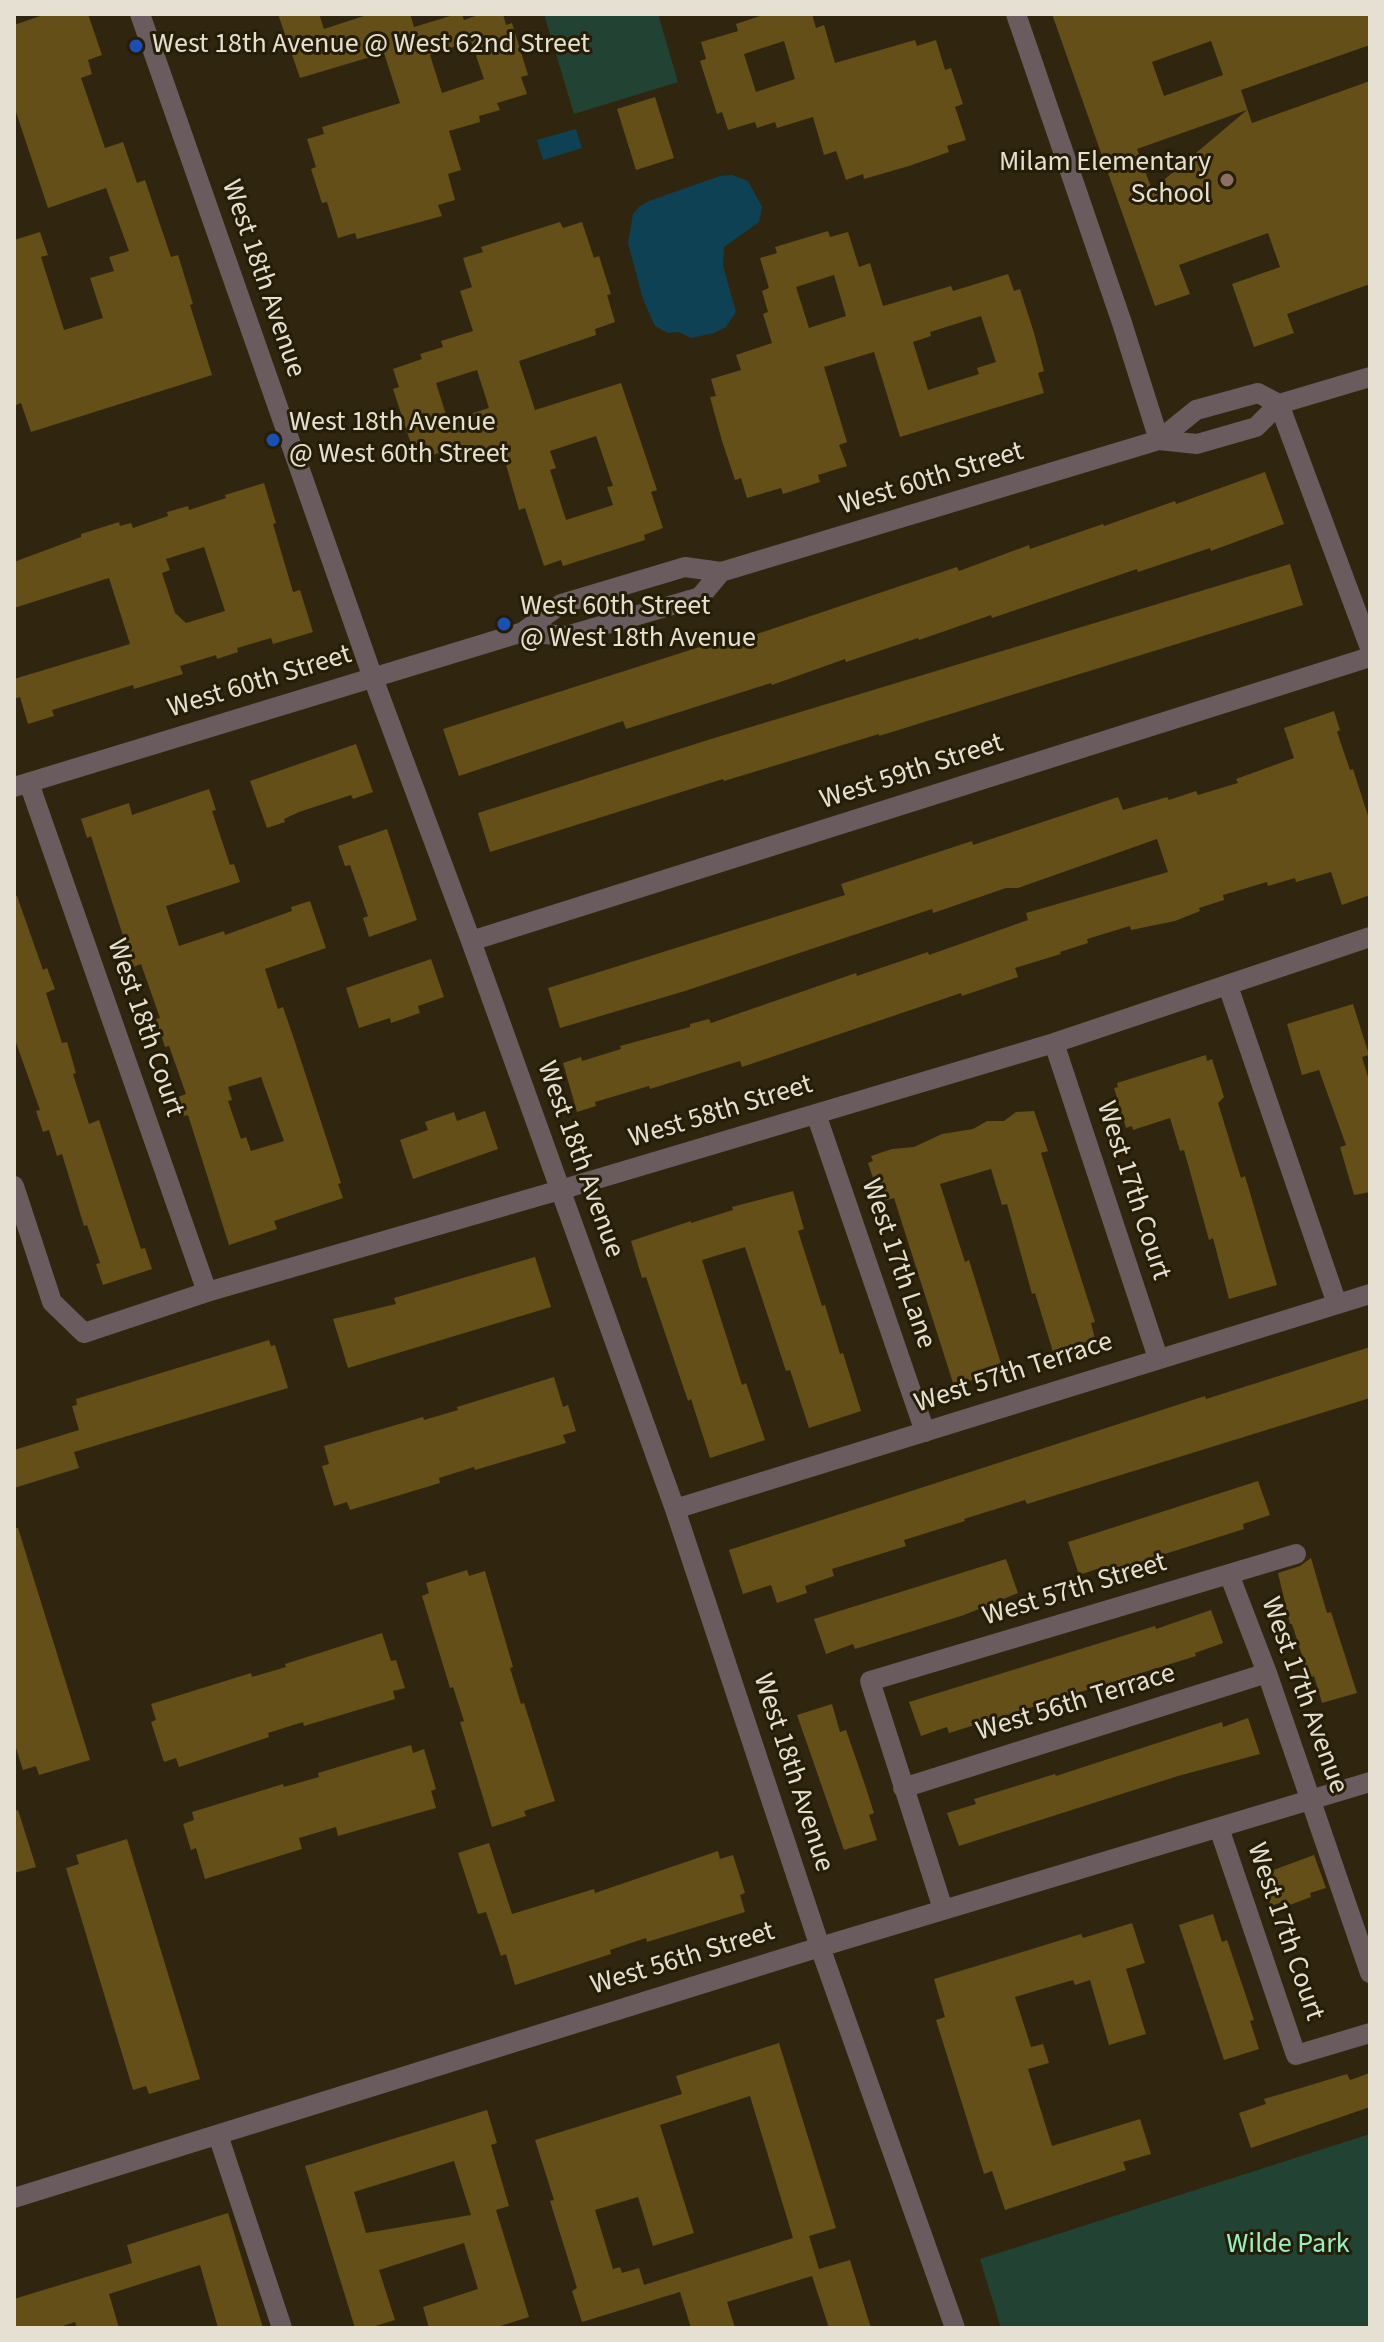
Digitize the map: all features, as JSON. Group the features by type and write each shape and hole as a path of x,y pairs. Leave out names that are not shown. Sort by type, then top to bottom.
{"street":[{"name":"West 18th Avenue","path":"140,14 373,678 675,1509 820,1947 955,2328"},
{"path":"1016,14 1159,440"},
{"name":"West 60th Street","path":"1159,440 1197,444 1256,427 1279,404 1370,377"},
{"name":"West 60th Street","path":"21,785 523,632 561,604 685,567 721,572 1159,440 1196,410 1258,393 1279,404"},
{"path":"1279,404 1370,648"},
{"name":"West 60th Street","path":"523,632 566,636 700,597 721,572"},
{"name":"West 59th Street","path":"471,941 1370,657"},
{"name":"West 18th Court","path":"21,785 207,1292"},
{"name":"West 58th Street","path":"14,1186 52,1302 84,1333 207,1292 1054,1043 1370,937"},
{"path":"1228,986 1337,1304"},
{"name":"West 17th Court","path":"1054,1043 1158,1358"},
{"name":"West 17th Lane","path":"816,1114 925,1432"},
{"name":"West 57th Terrace","path":"675,1509 1370,1294"},
{"name":"West 57th Street","path":"903,1788 870,1681 1296,1554"},
{"name":"West 17th Avenue","path":"1229,1574 1267,1673 1370,1973"},
{"name":"West 56th Terrace","path":"903,1788 1267,1673"},
{"name":"West 56th Street","path":"14,2198 943,1909 1370,1782"},
{"path":"903,1788 943,1909"},
{"name":"West 17th Court","path":"1219,1828 1296,2055 1370,2033"},
{"path":"218,2135 282,2328"}],"green space":[{"path":"544,14 658,14 678,82 574,114"},
{"name":"Wilde Park","path":"1370,2134 1370,2328 1001,2328 980,2259"}],"water":[{"path":"576,129 582,148 543,160 537,140"},
{"path":"732,175 748,181 762,207 759,222 724,247 723,266 736,312 726,327 714,333 691,338 679,332 668,333 655,326 643,299 628,243 633,214 649,201 720,176"}],"building":[{"path":"46,14 88,14 102,55 88,60 92,74 81,78 105,148 123,142 137,183 145,180 171,257 178,255 212,375 31,432 21,403 14,406 14,240 40,232 48,255 41,257 64,330 103,318 90,278 114,271 109,257 129,251 106,188 48,208 14,106 14,25"},
{"path":"278,14 319,14 324,29 370,14 410,14 414,27 457,14 462,14 464,20 481,14 503,14 506,25 512,23 528,75 521,77 527,94 497,103 500,110 479,116 480,122 449,131 461,170 448,174 455,200 438,205 442,216 357,239 355,233 338,238 327,202 322,203 311,169 316,167 307,139 324,134 322,127 400,103 384,53 300,78","holes":["471,41 484,79 442,93 430,55"]},
{"path":"766,14 812,14 816,28 824,25 835,63 915,40 917,46 936,40 945,70 951,68 963,104 955,107 966,140 947,146 949,152 909,166 864,179 863,174 846,180 836,151 824,155 813,117 777,128 775,122 757,128 755,122 728,130 722,112 717,114 700,61 706,59 701,42 738,31 736,24","holes":["784,41 795,79 756,92 744,54"]},
{"name":"Milam Elementary School","path":"1052,14 1370,14 1370,45 1241,90 1252,123 1370,81 1370,284 1287,314 1294,333 1254,347 1232,284 1280,267 1268,233 1179,265 1190,294 1155,306","holes":["1211,41 1223,75 1164,96 1152,62","1247,110 1152,190 1137,149"]},
{"path":"655,97 674,158 636,170 617,109"},
{"path":"560,222 563,228 582,222 594,258 599,256 611,294 607,295 615,322 595,329 596,335 519,361 535,410 621,383 657,490 651,492 663,528 644,535 645,540 563,566 561,560 544,566 525,508 519,510 501,447 460,460 456,447 421,459 416,442 411,444 393,389 399,387 393,369 422,359 420,354 443,347 441,341 473,331 460,291 472,287 463,258 483,252 481,247","holes":["477,370 489,408 448,421 436,383","596,436 613,486 607,487 613,505 566,520 550,470 556,468 550,451"]},
{"path":"828,231 830,237 848,232 859,267 870,263 883,306 951,286 953,291 1008,274 1014,291 1020,289 1034,333 1044,371 1038,373 1044,393 900,437 874,352 824,367 847,442 839,445 847,466 818,475 820,482 783,494 781,488 747,498 741,478 735,480 722,441 710,397 716,396 711,379 741,370 736,355 772,343 763,314 768,312 762,291 769,288 760,258 777,253 775,247","holes":["834,275 846,316 809,328 796,287","981,316 996,362 977,368 979,374 928,390 913,342 931,336 930,332"]},
{"path":"1265,472 1284,524 1211,551 1210,548 1138,572 1137,569 992,618 991,615 846,662 845,659 772,685 626,729 623,721 459,776 443,729 737,635 739,640 957,567 959,571 1029,545 1030,549 1175,501 1176,504"},
{"path":"264,483 293,592 300,590 313,632 273,644 271,638 237,648 238,652 217,659 216,655 180,666 183,674 134,689 133,685 52,710 54,716 28,724 20,697 14,699 14,679 130,644 109,578 14,608 14,562 81,537 81,534 119,522 120,526 131,523 133,528 168,516 167,512 188,506 189,510 226,498 225,495","holes":["204,547 225,611 186,623 175,613 162,573 170,570 166,559"]},
{"path":"1290,564 1303,605 490,852 478,813 711,739"},
{"path":"1334,711 1340,730 1337,732 1370,822 1370,895 1342,905 1331,872 1296,882 1295,878 1268,886 1267,882 1223,895 1224,900 1199,908 1200,911 1175,921 1131,930 1130,926 1087,939 1088,943 1061,954 1015,968 1018,977 962,996 961,993 742,1067 740,1061 650,1089 649,1086 595,1102 596,1106 577,1112 563,1063 581,1057 582,1061 621,1049 620,1046 690,1027 690,1024 709,1019 711,1023 856,973 857,976 928,952 929,955 1028,920 1026,913 1168,872 1157,839 1018,888 1006,888 933,913 932,909 685,991 560,1028 548,988 845,895 841,884 1118,797 1123,810 1167,797 1169,800 1196,791 1198,795 1238,783 1236,779 1294,758 1284,728"},
{"path":"356,744 373,792 353,799 351,795 299,812 284,819 285,822 267,828 250,781"},
{"path":"209,789 216,810 212,811 230,865 234,864 240,882 166,906 179,946 224,931 225,935 292,911 291,907 310,901 326,948 265,969 278,1009 283,1007 293,1036 341,1183 338,1184 343,1198 274,1221 277,1229 229,1245 188,1115 184,1116 178,1097 186,1094 169,1046 165,1047 156,1019 160,1018 141,964 133,967 91,836 87,838 81,819 129,803 132,815","holes":["261,1077 284,1141 251,1151 246,1137 241,1139 228,1101 232,1100 228,1087"]},
{"path":"387,829 417,920 369,937 363,918 368,916 350,865 345,866 338,846"},
{"path":"14,896 17,896 43,970 47,968 55,989 46,993 62,1043 67,1042 76,1073 73,1074 89,1124 99,1120 141,1249 145,1248 152,1269 103,1285 96,1264 100,1263 87,1225 84,1226 62,1154 57,1156 49,1130 43,1132 36,1111 40,1110 14,1037"},
{"path":"431,959 444,997 418,1006 420,1013 391,1023 390,1018 359,1028 346,988"},
{"path":"1353,1004 1369,1055 1362,1057 1370,1084 1370,1192 1354,1195 1340,1147 1346,1145 1319,1070 1302,1075 1287,1024"},
{"path":"1206,1055 1207,1061 1212,1059 1224,1097 1218,1103 1241,1178 1245,1176 1277,1285 1229,1299 1213,1238 1209,1240 1184,1150 1180,1151 1170,1118 1133,1130 1132,1126 1126,1128 1114,1088 1118,1087 1117,1083"},
{"path":"485,1111 498,1149 413,1179 400,1140 428,1130 425,1122 454,1112 457,1121"},
{"path":"1034,1111 1048,1151 1041,1153 1095,1322 1091,1323 1095,1339 1053,1352 1035,1293 1032,1294 1007,1204 1002,1205 991,1169 940,1184 965,1262 969,1260 1003,1370 954,1386 894,1198 881,1202 868,1163 873,1161 871,1156 892,1149 914,1147 942,1134 973,1129 987,1121 1004,1121 1016,1112"},
{"path":"793,1191 804,1229 798,1231 861,1411 809,1428 790,1370 786,1371 745,1247 702,1260 742,1385 746,1383 765,1440 710,1458 631,1241 733,1210 732,1207"},
{"path":"535,1257 551,1307 348,1368 333,1319 396,1304 394,1298"},
{"path":"269,1340 271,1346 275,1345 288,1388 74,1452 79,1468 14,1488 14,1450 79,1430 72,1406 77,1405 76,1399"},
{"path":"1370,1347 1370,1398 1027,1504 1025,1500 964,1519 904,1540 906,1546 832,1569 834,1576 805,1586 807,1593 777,1603 771,1585 743,1594 729,1550 1205,1396 1206,1399"},
{"path":"554,1377 563,1407 568,1405 576,1431 563,1435 566,1443 475,1470 474,1467 439,1478 440,1483 350,1510 347,1502 334,1506 322,1466 329,1464 324,1446 458,1410 457,1407"},
{"path":"1258,1481 1270,1515 1243,1524 1244,1529 1108,1572 1106,1566 1079,1575 1068,1542"},
{"path":"14,1528 18,1528 90,1760 39,1775 36,1766 23,1770 14,1742"},
{"path":"1311,1558 1327,1613 1331,1612 1357,1693 1322,1703 1314,1676 1309,1678 1290,1624 1278,1573 1300,1566"},
{"path":"1006,1559 1018,1593 964,1615 855,1649 853,1644 826,1654 814,1619"},
{"path":"467,1570 469,1576 485,1571 513,1667 510,1668 555,1801 524,1811 526,1816 492,1827 460,1722 464,1721 453,1687 450,1688 422,1596 429,1593 426,1583"},
{"path":"1211,1610 1223,1643 1195,1653 1196,1656 949,1733 947,1727 921,1736 909,1702"},
{"path":"382,1633 391,1661 396,1660 405,1688 393,1691 395,1699 304,1726 303,1722 268,1733 269,1737 179,1767 176,1758 164,1762 151,1722 156,1720 151,1704 251,1673 252,1677 286,1667 285,1664"},
{"path":"832,1704 840,1732 846,1730 865,1785 874,1813 869,1815 877,1840 844,1850 797,1715"},
{"path":"1248,1718 1260,1754 1178,1776 959,1846 947,1813 976,1804 974,1799 1222,1722 1223,1727"},
{"path":"411,1745 413,1753 424,1749 436,1789 431,1791 436,1808 338,1836 336,1827 299,1838 302,1849 205,1879 196,1848 191,1850 183,1824 194,1820 192,1812 283,1784 284,1787 319,1777 318,1773"},
{"path":"18,1810 36,1867 14,1873 14,1811"},
{"path":"127,1839 200,2079 149,2094 146,2086 133,2090 66,1868 79,1864 76,1855"},
{"path":"489,1843 512,1914 594,1889 595,1893 718,1851 720,1859 733,1855 745,1893 740,1895 745,1912 647,1942 646,1938 610,1950 611,1954 515,1985 506,1954 501,1956 486,1912 478,1914 458,1853"},
{"path":"1314,1855 1326,1888 1287,1906 1285,1901 1271,1906 1260,1875"},
{"path":"1213,1914 1222,1942 1227,1940 1254,2020 1250,2021 1259,2049 1224,2060 1179,1925"},
{"path":"1132,1923 1145,1963 1126,1969 1146,2034 1109,2045 1090,1980 1075,1985 1073,1980 1015,1997 1031,2047 1043,2044 1049,2063 1028,2069 1052,2146 1140,2119 1151,2154 1123,2162 1126,2170 1005,2210 992,2171 984,2174 936,2020 945,2017 934,1979 1081,1934 1083,1938"},
{"path":"779,2043 836,2228 809,2236 819,2269 850,2260 871,2328 829,2328 812,2276 727,2302 735,2328 691,2328 680,2292 582,2322 572,2291 577,2288 535,2140 682,2094 676,2076","holes":["750,2096 793,2238 644,2285 639,2268 622,2273 620,2267 613,2269 595,2210 638,2197 653,2246 694,2233 660,2125"]},
{"path":"1370,2073 1370,2107 1251,2148 1239,2113 1266,2104 1264,2099 1347,2074 1350,2080"},
{"path":"487,2110 497,2143 491,2145 509,2206 496,2210 529,2317 494,2328 429,2328 423,2307 478,2289 464,2243 379,2270 395,2320 369,2328 355,2328 305,2166","holes":["454,2161 471,2215 366,2233 354,2192"]},
{"path":"228,2213 263,2328 218,2328 200,2265 109,2294 119,2328 77,2328 75,2322 57,2328 14,2328 14,2299 132,2263 127,2245"}],"place":[{"name":"West 18th Avenue @ West 62nd Street","path":"136,46"},
{"name":"Milam Elementary School","path":"1227,180"},
{"name":"West 18th Avenue @ West 60th Street","path":"273,440"},
{"name":"West 60th Street @ West 18th Avenue","path":"504,624"}]}
